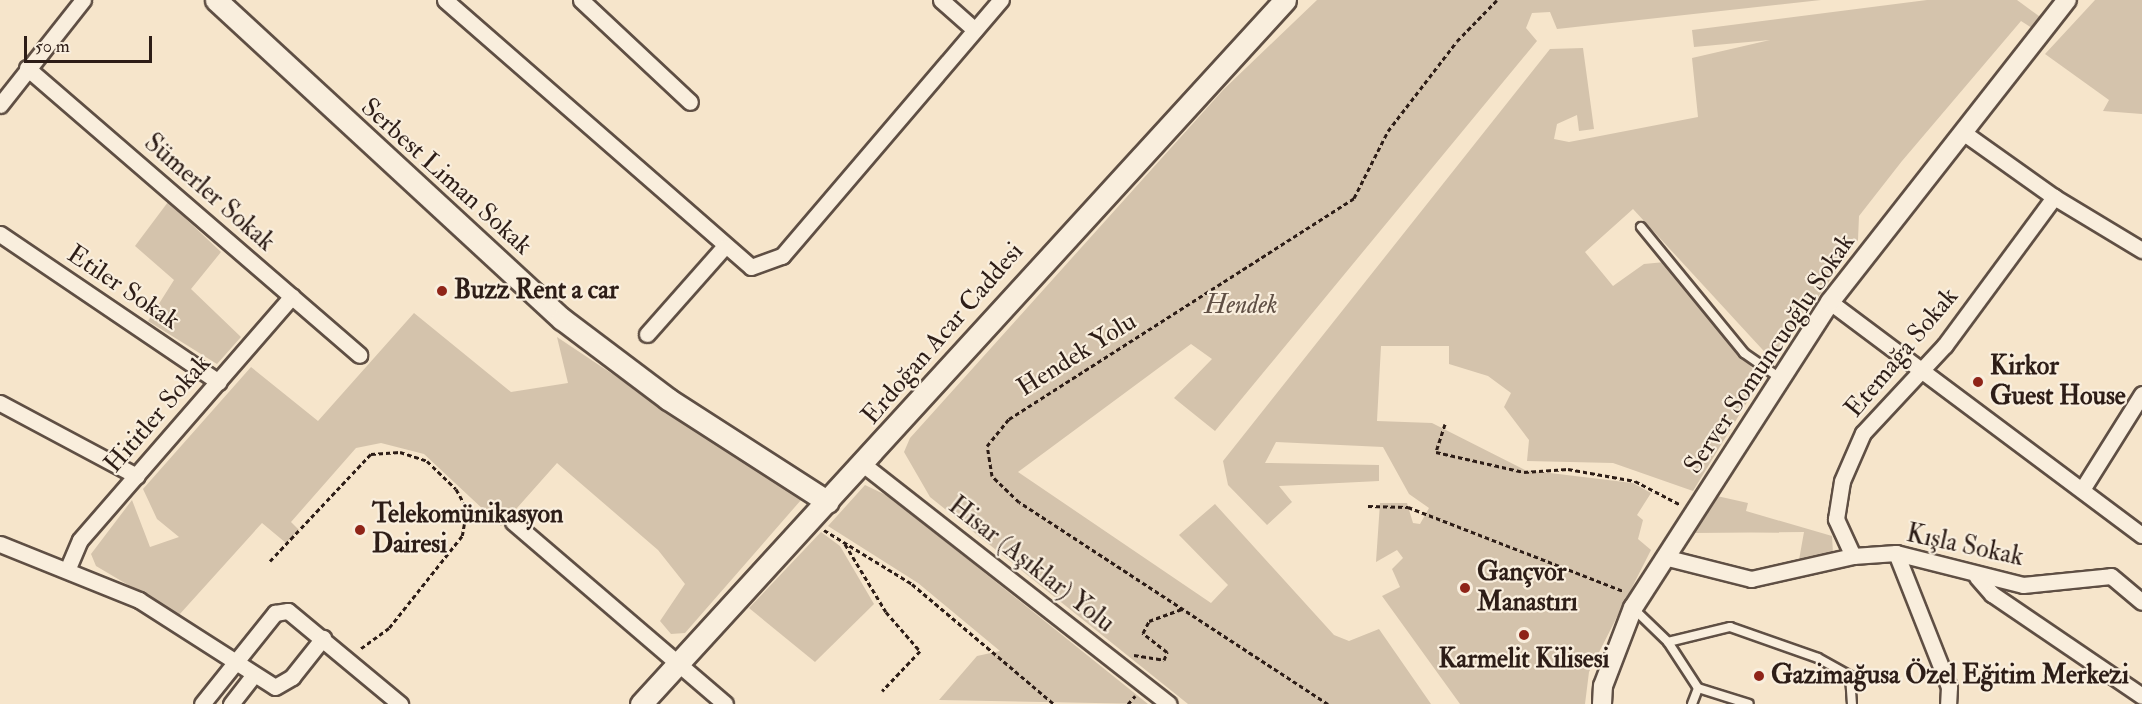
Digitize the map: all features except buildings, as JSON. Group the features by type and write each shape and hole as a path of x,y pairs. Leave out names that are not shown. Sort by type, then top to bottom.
{"main road":[{"name":"Serbest Liman Sokak","path":"216,0 562,319 668,399 828,502"},
{"name":"Erdoğan Acar Caddesi","path":"641,704 864,465 1198,89 1286,0"}],"street":[{"path":"0,105 83,0"},
{"path":"445,0 724,248 751,267 782,256 1001,0"},
{"path":"581,0 690,102"},
{"path":"941,0 975,30"},
{"name":"Server Somuncuoğlu Sokak","path":"1602,704 1606,676 1636,602 1830,302 2067,0"},
{"name":"Sümerler Sokak","path":"27,68 359,356"},
{"path":"1964,133 2054,197 2142,250"},
{"name":"Etemağa Sokak","path":"1853,556 1836,519 1842,481 1863,433 1918,370 1945,345 2054,197"},
{"name":"Etiler Sokak","path":"0,234 219,382"},
{"path":"647,334 724,248"},
{"name":"Hititler Sokak","path":"68,568 80,540 292,296"},
{"path":"1830,302 1918,370 2083,488 2142,535"},
{"path":"2083,488 2142,394"},
{"path":"0,403 137,476"},
{"name":"Hisar (Aşıklar) Yolu","path":"864,465 1169,704"},
{"path":"513,522 725,704"},
{"path":"0,544 68,568 139,600 252,676 275,687 292,677 323,638"},
{"path":"1896,553 1949,687 1948,704"},
{"name":"Kışla Sokak","path":"1664,557 1751,579 1853,556 1896,553 1921,556 1977,577 2023,585 2111,576 2142,602"},
{"path":"1977,577 1992,594 2142,696"},
{"path":"202,704 275,613 288,611 400,704"},
{"path":"231,704 252,676"}],"lane":[{"path":"1641,227 1744,353 1780,378"},
{"path":"1636,602 1668,642 1698,688 1749,704"},
{"path":"1668,642 1730,627 1818,658 1850,676 1852,704"},
{"path":"1692,704 1698,688"}],"path":[{"name":"Hendek Yolu","path":"1328,704 1019,502 992,476 987,446 1009,419 1354,198 1388,131 1457,41 1497,0"},
{"path":"1445,424 1436,452 1524,472 1568,469 1635,481 1693,512"},
{"path":"270,561 371,454 400,452 427,461 456,489 467,508 462,536 389,628 346,659"},
{"path":"1368,506 1408,507 1636,602"},
{"path":"810,521 912,584 1054,704"},
{"path":"844,542 886,612 920,651 882,691"},
{"path":"1100,648 1164,660 1167,652 1143,633 1149,621 1182,609"}],"green space":[{"name":"Hendek","path":"1317,0 1821,0 1557,29 1550,12 1532,13 1526,28 1537,41 1215,431 1174,398 1212,359 1191,344 1018,472 1211,603 1228,585 1179,535 1215,504 1334,635 1349,641 1379,629 1431,704 1188,704 930,497 904,452 910,438 1223,90"},
{"path":"1927,0 2017,0 2043,19 2032,28 2021,21 1902,161 1859,216 1858,240 1773,361 1633,209 1585,252 1613,286 1644,264 1665,262 1761,379 1693,491 1613,463 1527,461 1529,440 1504,407 1511,393 1488,376 1449,364 1449,346 1381,346 1377,421 1432,423 1525,470 1633,483 1651,493 1637,515 1643,520 1638,539 1651,550 1589,672 1585,704 1460,704 1382,596 1400,587 1392,569 1403,558 1397,550 1376,562 1380,503 1407,503 1413,523 1420,524 1429,508 1409,494 1383,447 1276,442 1265,463 1379,465 1379,481 1279,486 1292,502 1267,525 1228,485 1223,461 1550,49 1583,48 1594,129 1579,131 1577,115 1557,124 1554,139 1569,142 1698,117 1692,58 1770,40 1694,47 1692,30"},
{"path":"2095,0 2142,0 2142,114 2103,111 2109,100 2045,54"},
{"path":"168,202 221,252 191,289 241,337 217,364 148,321 174,280 135,246"},
{"path":"414,313 511,392 568,383 557,337 801,500 685,633 671,634 660,621 685,584 658,550 557,463 501,526 424,454 381,443 356,448 291,522 299,530 286,543 262,523 179,615 96,566 91,554 132,500 150,547 179,537 157,519 143,489 251,367 318,421"},
{"path":"865,485 890,497 1148,704 939,700 977,656 1000,651 918,583 828,526"},
{"path":"1717,496 1748,503 1746,511 1832,536 1833,553 1799,560 1804,532 1693,533"},
{"path":"821,532 840,546 874,604 815,662 749,608"}],"place":[{"name":"Buzz Rent a car","path":"442,291"},
{"name":"Kirkor Guest House","path":"1978,382"},
{"name":"Telekomünikasyon Dairesi","path":"360,530"},
{"name":"Gançvor Manastırı","path":"1465,588"},
{"name":"Karmelit Kilisesi","path":"1524,635"},
{"name":"Gazimağusa Özel Eğitim Merkezi","path":"1759,676"}]}
